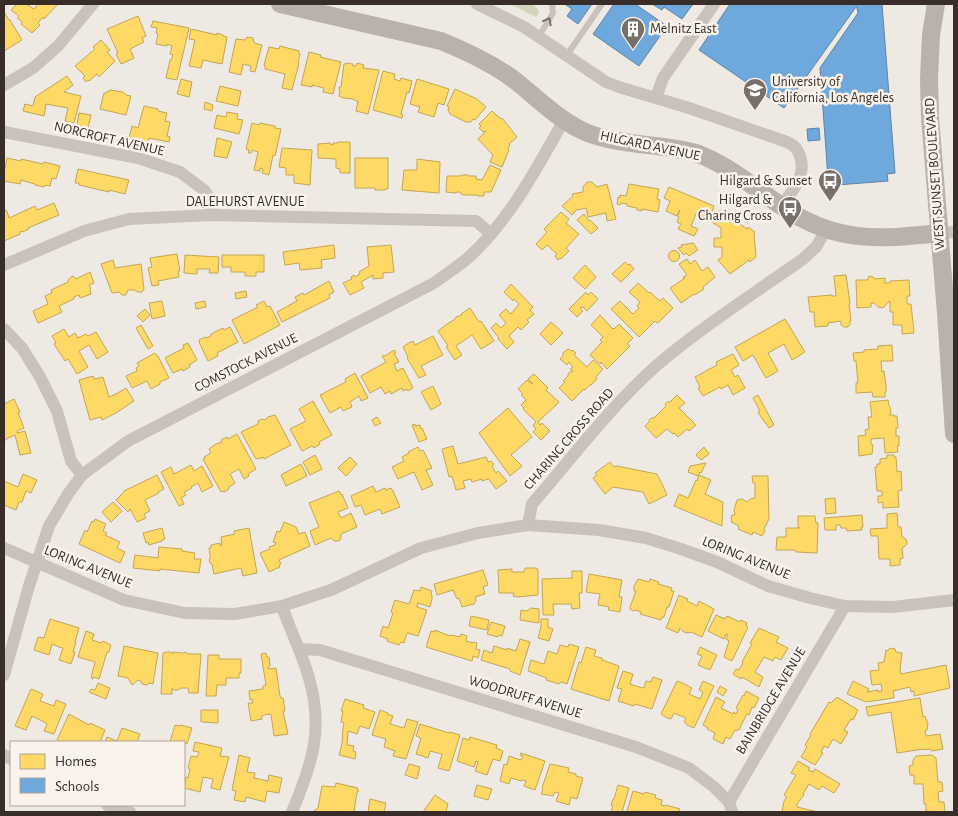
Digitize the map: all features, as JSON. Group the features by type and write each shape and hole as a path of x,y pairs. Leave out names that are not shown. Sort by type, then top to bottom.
{"street":[{"path":"4,85 34,68 58,46 93,4"},
{"name":"HILGARD AVENUE","path":"280,4 441,41 461,49 517,81 564,120 583,131 609,139 694,152 732,170 781,206 802,219 826,230 850,236 864,237 902,237 947,233"},
{"path":"478,4 539,36 606,82 689,108 795,146 800,154 802,166 800,176 781,206"},
{"path":"656,98 663,78 714,4"},
{"name":"WEST SUNSET BOULEVARD","path":"936,4 931,35 928,79 930,118 947,233 946,313 954,434"},
{"name":"COMSTOCK AVENUE","path":"4,675 36,562 49,526 82,475 128,441 434,283 467,258 505,218 564,120"},
{"name":"NORCROFT AVENUE","path":"4,132 138,158 180,172 204,190 210,198 212,215"},
{"name":"DALEHURST AVENUE","path":"4,265 84,231 128,219 212,215 476,222 491,234"},
{"name":"CHARING CROSS ROAD","path":"528,525 532,504 621,400 693,336 803,259 817,247 826,230"},
{"path":"4,329 22,348 40,376 57,411 71,461 82,475"},
{"path":"292,812 306,779 313,753 316,712 309,678 282,606 331,590 421,548 478,533 528,525"},
{"name":"LORING AVENUE","path":"528,525 599,530 646,538 717,562 768,586 845,606 893,607 954,600"},
{"name":"LORING AVENUE","path":"4,548 124,600 185,613 235,614 282,606"},
{"name":"BAINBRIDGE AVENUE","path":"731,807 845,606"},
{"name":"WOODRUFF AVENUE","path":"299,649 320,650 636,747 689,768 714,787 731,807"},
{"path":"110,806 130,812"}],"lane":[{"path":"539,36 553,13 552,4"},
{"path":"567,55 602,4"}],"green space":[{"path":"510,4 533,4 539,13 536,17"}],"building: Homes":[{"path":"17,4 26,4 34,9 38,4 57,5 44,19 43,17 38,23 40,25 32,33 21,24 22,22 17,18 19,16 11,10"},
{"path":"4,12 22,40 4,51"},
{"path":"138,16 146,36 142,38 144,42 130,49 134,58 121,64 107,29"},
{"path":"153,21 189,28 177,80 166,78 173,55 170,54 172,46 156,44 158,34 156,33 157,28 151,27"},
{"path":"191,29 217,35 217,33 227,37 222,64 203,60 201,68 189,66 195,40 189,39"},
{"path":"247,37 253,38 254,43 262,45 255,72 250,71 251,66 243,64 241,75 229,72 236,39 245,40"},
{"path":"101,40 110,50 107,52 115,61 99,77 97,74 86,82 83,78 85,76 75,66 95,49 93,47"},
{"path":"280,46 299,51 300,54 292,90 282,88 285,74 265,69 264,65 269,47 279,49"},
{"path":"309,52 341,62 333,94 323,92 324,88 301,85"},
{"path":"357,63 364,65 363,68 379,70 368,114 356,111 358,101 339,96 339,87 341,87 344,64 356,66"},
{"path":"383,71 395,74 394,79 400,81 401,78 412,81 401,114 403,115 402,118 373,110"},
{"path":"67,76 73,85 64,92 81,96 74,123 65,121 68,108 46,104 44,116 23,111 25,104 33,106 35,97"},
{"path":"181,79 192,82 189,97 177,94"},
{"path":"417,79 449,89 444,105 438,103 434,117 418,112 420,107 410,104"},
{"path":"220,86 241,91 238,106 216,101"},
{"path":"455,89 477,99 486,107 475,120 466,122 450,114 449,107 447,106"},
{"path":"110,90 123,92 131,96 126,115 100,109 104,93"},
{"path":"205,102 213,105 212,111 204,109"},
{"path":"144,106 167,113 165,121 170,122 167,136 170,137 169,142 149,138 146,150 127,146 132,126 138,128"},
{"path":"492,111 502,118 517,137 509,144 509,150 502,167 490,162 493,155 478,139 486,131 483,132 479,128 481,126 479,124"},
{"path":"227,112 238,114 237,119 243,120 239,134 214,128 217,115 226,117"},
{"path":"79,113 91,115 88,128 77,125"},
{"path":"252,123 275,126 275,128 281,129 269,175 262,173 263,169 260,168 260,171 254,170 258,152 252,150 251,153 248,153 249,150 246,149"},
{"path":"217,138 232,142 227,158 214,156"},
{"path":"350,142 350,173 340,173 340,169 336,168 336,159 318,158 318,144 330,143 333,145 333,143"},
{"path":"282,148 312,150 310,185 294,183 294,175 286,175 286,168 279,167"},
{"path":"7,158 43,164 44,162 60,166 56,179 52,178 50,186 45,185 44,187 21,180 20,184 4,181"},
{"path":"355,158 388,158 388,189 355,188"},
{"path":"417,159 440,162 439,193 402,190 404,170 417,170"},
{"path":"490,165 501,170 491,192 484,192 484,196 478,196 464,195 460,192 446,192 447,176 468,175 476,176 476,179 482,180"},
{"path":"78,169 129,180 125,194 75,183"},
{"path":"587,182 592,182 597,187 607,184 616,219 607,221 606,213 588,217 586,208 577,209 572,215 562,206 573,196 572,194 583,192 583,187"},
{"path":"629,184 659,189 657,199 660,200 658,212 642,209 642,211 627,206 627,204 617,204 620,195 626,196"},
{"path":"669,187 714,206 710,218 706,219 696,214 691,226 698,229 694,236 678,229 681,224 677,222 679,217 666,211 670,201 664,198"},
{"path":"54,203 59,215 4,241 4,208 9,218 35,206 37,210"},
{"path":"720,210 747,229 748,227 755,232 756,257 730,274 718,260 722,257 722,247 714,247 714,238 721,238 721,228 712,222"},
{"path":"561,212 569,219 566,223 579,234 566,248 569,251 558,260 555,256 557,254 547,245 542,250 536,244 547,232 544,229"},
{"path":"584,214 598,228 591,234 577,220"},
{"path":"693,243 698,250 689,256 686,253 684,255 678,248 682,247 681,245"},
{"path":"334,245 335,258 321,260 322,268 300,270 299,263 285,265 283,252"},
{"path":"391,245 394,272 383,273 383,278 373,279 373,275 361,282 364,288 350,295 343,283 352,279 351,277 354,275 355,277 360,274 359,272 369,266 367,247"},
{"path":"672,251 676,251 679,256 678,260 672,261 669,258 669,254"},
{"path":"177,254 180,271 178,271 179,277 158,281 159,285 152,286 148,268 152,267 150,258"},
{"path":"185,255 219,257 218,273 209,273 210,269 197,269 197,274 184,273"},
{"path":"222,255 264,255 264,272 256,272 256,276 245,276 245,272 231,272 231,267 222,267"},
{"path":"687,259 690,264 695,260 702,271 708,267 715,277 703,287 704,289 681,303 670,288 687,275 679,264"},
{"path":"113,260 115,268 141,264 144,289 142,292 128,290 126,295 122,295 119,292 112,293 101,264"},
{"path":"625,262 634,269 621,282 612,274"},
{"path":"585,265 596,277 585,289 573,278"},
{"path":"90,272 94,283 89,285 91,294 80,298 79,295 74,297 74,299 59,306 62,312 38,323 33,311 48,304 45,296 52,293 51,290 68,282 73,276 76,279"},
{"path":"846,275 850,303 850,324 848,327 844,327 841,325 841,321 828,323 828,326 815,327 814,312 810,312 808,297 836,296 834,276"},
{"path":"869,276 875,279 885,278 885,283 909,280 910,296 907,296 907,304 911,304 914,333 902,334 902,325 893,325 893,312 890,312 890,302 883,308 871,303 871,307 857,308 856,280 867,280"},
{"path":"329,281 334,292 329,295 330,298 282,322 277,312 297,301 295,297 303,293 304,295"},
{"path":"638,283 660,301 663,298 673,308 659,322 655,321 639,337 611,309 620,301 633,314 639,308 637,306 640,302 629,292"},
{"path":"511,284 533,307 530,310 534,314 527,320 529,322 521,330 518,327 509,336 514,342 507,349 491,328 496,323 501,328 506,323 499,315 506,309 511,314 519,304 504,292"},
{"path":"246,291 247,297 236,299 235,293"},
{"path":"586,292 588,295 591,292 598,299 587,311 583,307 580,308 583,311 577,317 569,309"},
{"path":"162,301 165,316 152,319 149,303"},
{"path":"205,301 206,307 196,309 195,303"},
{"path":"264,301 267,307 270,306 280,325 244,344 232,320 258,307 256,305"},
{"path":"470,308 494,341 481,349 472,335 456,346 462,355 455,360 438,331"},
{"path":"145,309 150,315 143,322 137,316"},
{"path":"600,315 613,329 619,324 633,338 627,344 630,346 607,369 601,362 600,364 590,355 602,342 600,340 603,337 591,325"},
{"path":"785,319 805,352 792,360 784,344 768,353 778,371 766,378 753,355 743,361 735,347"},
{"path":"551,322 563,333 551,345 540,334"},
{"path":"141,325 153,346 148,349 136,328"},
{"path":"230,327 238,342 217,353 218,356 208,361 199,340 211,336 211,334 223,328 224,330"},
{"path":"64,329 69,337 75,333 78,338 96,332 108,352 97,359 89,345 79,351 88,367 77,374 68,359 65,361 54,344 56,343 52,336"},
{"path":"433,336 443,355 421,366 426,375 419,378 403,347 410,342 413,341 415,345"},
{"path":"188,343 197,360 183,371 182,369 173,373 165,358 184,348 183,345"},
{"path":"892,345 893,361 881,361 886,386 885,397 873,397 872,392 856,393 856,383 858,383 856,361 854,361 853,353 878,349 878,346"},
{"path":"568,349 576,353 574,355 587,367 593,360 603,369 596,377 597,379 572,401 559,388 565,382 563,381 568,374 573,371 570,369 573,367 569,362 567,365 560,359"},
{"path":"394,350 399,362 394,364 397,371 403,368 413,388 403,391 402,388 391,394 390,391 385,394 381,387 370,393 361,376 386,362 382,356"},
{"path":"155,353 169,378 151,389 147,381 132,388 126,376 137,371 136,368 139,366 137,363"},
{"path":"733,354 739,365 731,370 735,377 738,375 745,388 733,395 728,385 703,396 698,388 700,387 695,377 717,365 716,362"},
{"path":"355,373 368,398 361,401 359,396 350,402 352,407 343,411 341,407 330,413 320,395 346,382 345,379"},
{"path":"534,374 548,388 546,390 559,402 538,422 540,425 542,423 550,431 541,440 533,432 536,429 533,425 536,422 523,409 521,405 526,400 518,389 527,380 533,384 528,379"},
{"path":"93,376 94,379 103,377 109,397 126,388 134,401 102,420 101,417 90,420 79,380"},
{"path":"433,386 441,404 431,410 421,392"},
{"path":"677,395 685,403 679,408 696,425 689,431 687,429 678,437 667,429 656,438 645,426 651,418 654,418 666,406 667,402 670,402"},
{"path":"758,395 774,425 769,428 758,412 760,411 753,398"},
{"path":"14,399 24,428 17,431 17,433 25,431 31,453 20,455 15,435 4,442 4,404"},
{"path":"888,400 891,413 889,415 897,416 898,428 896,428 896,436 899,436 898,452 885,453 884,438 871,439 871,444 873,445 872,454 859,456 858,436 866,435 865,430 869,429 868,417 872,417 870,402"},
{"path":"313,401 332,435 319,442 320,444 314,448 312,446 302,451 290,429 306,421 299,409"},
{"path":"508,408 532,437 511,455 522,466 510,476 479,433"},
{"path":"275,415 291,445 264,459 263,457 256,459 241,432 258,424 258,421 262,419 265,420"},
{"path":"377,417 381,423 375,426 372,420"},
{"path":"415,424 415,426 420,425 427,439 419,442 412,425"},
{"path":"237,434 256,469 244,479 239,469 230,474 235,483 229,489 221,492 203,459 211,453 209,449 222,442 221,440 227,437 228,439"},
{"path":"453,446 458,464 486,457 488,462 491,461 493,463 492,467 496,473 498,471 507,481 496,489 488,478 472,482 471,479 463,481 465,488 456,490 452,476 449,477 442,449"},
{"path":"418,447 420,451 423,450 432,468 426,470 433,485 422,490 414,472 398,479 392,467 404,461 402,457"},
{"path":"704,447 709,454 701,460 696,455"},
{"path":"315,455 322,469 310,475 303,462"},
{"path":"887,455 894,455 896,457 897,472 901,471 902,490 898,491 899,507 883,508 883,502 878,503 878,496 882,496 882,491 877,491 875,467 877,467 877,464 880,464 880,459 887,458"},
{"path":"350,457 357,464 346,476 338,468"},
{"path":"610,462 614,467 657,474 667,495 649,504 643,492 613,487 605,494 593,478 597,475 595,473"},
{"path":"706,463 698,476 688,472 690,466"},
{"path":"301,464 307,476 286,486 281,475"},
{"path":"191,465 194,471 202,466 213,486 202,492 198,483 191,487 184,492 186,495 181,498 184,504 179,506 161,472 171,467 174,474"},
{"path":"23,474 37,480 31,493 26,491 22,502 19,502 16,510 4,505 4,481 18,487"},
{"path":"157,475 164,489 145,500 150,511 144,514 146,518 137,522 130,509 128,512 116,500 124,491"},
{"path":"699,475 711,480 705,494 723,502 722,526 674,506 679,494 688,498"},
{"path":"752,476 768,476 769,519 762,536 753,532 752,535 738,529 739,526 731,522 732,515 735,515 734,510 737,500 742,499 747,502 755,498 755,483 753,483"},
{"path":"373,486 376,492 385,488 386,490 391,488 400,507 382,514 380,509 365,515 361,505 355,507 351,496"},
{"path":"339,491 348,508 338,512 341,518 351,513 357,527 341,534 339,541 334,541 331,538 315,545 310,531 319,527 309,503"},
{"path":"835,498 836,513 826,514 825,499"},
{"path":"113,502 122,511 111,522 102,512"},
{"path":"897,513 898,527 901,527 902,537 906,539 907,544 902,548 903,558 900,559 900,565 890,566 890,559 879,559 878,536 871,536 870,529 887,528 887,514"},
{"path":"862,515 862,530 847,531 846,528 836,525 836,530 825,530 824,518"},
{"path":"798,516 815,516 816,523 818,523 817,553 776,550 777,537 786,537 786,528 800,528 798,527"},
{"path":"95,519 106,524 103,531 107,533 105,535 120,542 117,548 125,552 120,563 79,544 85,530 87,532 92,521 94,522"},
{"path":"284,522 296,527 299,534 305,532 310,546 279,560 280,567 269,572 260,553 275,545 276,543 273,542 277,531 280,532"},
{"path":"162,528 165,539 149,545 148,542 146,543 143,533"},
{"path":"249,528 257,573 243,576 241,568 214,574 209,559 209,548 211,548 211,545 220,543 220,546 222,545 221,537 235,534 234,531"},
{"path":"159,547 182,549 182,551 195,553 194,559 201,559 199,573 133,568 135,555 158,558"},
{"path":"525,568 538,569 538,595 517,597 513,596 514,593 499,593 498,570 512,569 512,572 524,572"},
{"path":"483,570 488,585 483,587 485,594 475,597 474,604 462,607 459,598 457,599 453,590 437,595 434,584"},
{"path":"572,571 582,571 582,593 579,593 580,608 572,609 571,604 553,604 554,615 543,615 542,579 572,578"},
{"path":"589,574 622,580 619,597 622,597 620,612 608,610 609,607 598,605 600,594 586,592"},
{"path":"638,579 649,582 650,579 659,582 658,584 672,588 671,591 674,591 669,607 667,607 661,620 630,609 636,591 634,591 634,586"},
{"path":"421,587 432,591 432,599 430,607 418,603 417,607 427,610 418,636 407,633 404,643 401,642 399,645 387,641 388,639 380,636 383,626 388,628 395,600 409,604 414,590 420,591"},
{"path":"679,595 697,606 699,601 714,609 702,637 691,632 684,632 680,628 678,633 666,628"},
{"path":"531,608 539,609 539,623 520,620 521,610 527,611"},
{"path":"716,615 725,619 727,616 747,623 746,626 748,627 732,661 724,657 729,641 726,639 728,635 726,634 724,639 708,631"},
{"path":"471,616 489,620 487,630 469,626"},
{"path":"50,619 79,628 71,664 59,660 63,648 52,644 49,655 34,650 38,637 44,638"},
{"path":"541,619 548,619 548,627 553,629 549,641 538,638"},
{"path":"491,622 505,626 502,636 499,635 498,637 487,634"},
{"path":"759,628 779,637 776,642 788,648 781,660 775,657 773,661 764,657 755,672 763,677 759,687 733,674 736,669 739,670 743,663 752,644 750,643"},
{"path":"435,630 450,636 460,637 461,634 467,636 466,641 477,643 476,649 480,650 478,658 473,656 472,661 426,647 431,631 435,632"},
{"path":"86,631 94,634 92,640 101,643 103,641 111,645 99,679 91,678 95,662 78,657"},
{"path":"520,639 530,642 520,675 510,671 510,669 481,660 484,650 492,653 494,646 516,651"},
{"path":"569,644 579,647 567,684 546,680 547,678 528,671 531,660 544,664 548,651 557,654 560,645 568,647"},
{"path":"124,646 158,653 153,684 142,684 138,680 132,685 128,678 118,676"},
{"path":"586,647 596,650 594,656 619,666 609,701 571,689 579,662 581,663"},
{"path":"700,647 717,655 710,670 698,665 702,656 697,654"},
{"path":"890,648 902,653 901,674 946,665 950,688 914,696 914,691 911,692 910,687 893,691 894,698 866,702 847,694 853,681 869,689 867,692 882,691 881,684 872,685 870,671 879,670 878,663 884,662 886,650"},
{"path":"173,652 182,654 184,652 201,654 198,693 189,693 188,688 174,690 172,688 172,694 161,694 163,653 173,654"},
{"path":"266,653 267,657 269,657 270,666 268,669 276,668 280,696 283,698 285,711 283,711 288,734 274,736 271,714 264,715 261,717 262,719 251,721 248,703 253,703 252,699 250,700 249,691 263,689 263,686 266,685 261,654"},
{"path":"208,655 219,655 219,659 241,659 239,678 226,678 226,685 217,685 216,696 206,696"},
{"path":"623,671 633,674 630,684 639,687 644,688 646,681 651,682 653,677 662,680 652,709 618,701 622,689 617,688"},
{"path":"677,681 692,688 689,694 700,699 703,692 699,690 703,681 714,686 694,728 684,722 686,718 674,713 671,719 661,714"},
{"path":"98,683 110,688 106,699 89,692 91,689 95,690"},
{"path":"720,686 727,690 723,696 717,692"},
{"path":"31,689 43,694 40,701 54,706 56,700 66,704 54,734 44,731 47,724 32,716 26,730 15,726"},
{"path":"746,691 759,698 749,715 747,714 739,730 735,730 730,739 726,737 723,744 713,739 715,733 703,725 716,697 725,702 721,708 736,714 738,710 736,708"},
{"path":"837,697 858,710 853,720 851,719 844,730 848,732 841,744 833,739 828,748 824,746 821,752 823,753 815,765 801,757 807,747 805,745 810,734 829,702 831,703"},
{"path":"920,698 923,717 925,716 928,724 925,731 926,736 940,734 943,749 932,751 924,749 897,753 891,712 868,716 866,707"},
{"path":"345,699 364,705 363,708 375,712 369,729 360,726 357,734 348,731 347,745 354,746 353,751 356,752 355,759 339,755 344,723 341,722 343,711 341,711"},
{"path":"201,710 218,710 218,723 201,722"},
{"path":"380,710 393,716 390,724 404,728 407,719 418,722 406,759 393,756 395,751 384,747 386,739 372,735"},
{"path":"69,714 89,725 90,723 105,730 100,741 57,740"},
{"path":"420,724 460,735 449,771 438,768 442,754 430,751 428,758 416,754 421,738 416,736"},
{"path":"175,725 192,728 187,744 185,741 170,741"},
{"path":"122,728 140,734 137,741 117,741"},
{"path":"107,737 117,741 105,741"},
{"path":"470,737 497,745 496,748 503,751 500,761 493,759 487,775 475,771 478,762 476,761 474,767 457,761 463,738 469,740"},
{"path":"195,742 222,748 220,756 229,757 220,790 211,788 213,779 203,777 200,792 185,788 191,756 197,757 199,752 193,751"},
{"path":"521,753 545,761 535,790 524,786 526,781 511,778 509,784 500,781 504,764 507,765 509,756 521,760 523,756 520,755"},
{"path":"239,755 250,758 247,772 255,773 254,778 268,781 269,775 282,778 279,793 267,791 265,802 246,797 245,802 234,800 236,791 232,790"},
{"path":"932,755 936,758 938,782 942,782 943,791 938,792 939,802 944,802 945,812 926,811 923,784 914,784 914,775 910,775 909,766 913,765 913,760 916,756"},
{"path":"798,761 810,768 808,770 813,772 815,769 840,784 834,793 822,786 819,790 809,784 797,807 818,812 782,812 784,801 787,797 784,795 796,775 791,773"},
{"path":"409,764 420,767 417,779 405,775"},
{"path":"550,764 569,768 568,772 583,778 577,799 571,797 569,805 556,801 559,793 555,792 553,796 541,794"},
{"path":"336,783 358,788 354,812 314,812 318,808 322,786 335,787"},
{"path":"477,785 492,789 488,800 474,796"},
{"path":"618,785 629,788 622,812 611,812 613,805 611,805"},
{"path":"633,791 656,795 655,798 662,800 661,805 680,809 679,812 627,811"},
{"path":"435,795 448,804 446,812 423,812"},
{"path":"370,799 386,803 384,812 368,812"}],"building: Schools":[{"path":"567,4 592,4 578,24 567,16 572,9"},
{"name":"Melnitz East","path":"614,4 635,4 667,26 639,66 593,34"},
{"path":"652,4 693,4 682,19 664,7 662,10"},
{"path":"730,4 882,4 895,173 887,174 888,181 837,185 836,178 828,178 820,68 858,13 857,8 784,108 699,50"},
{"path":"819,128 820,140 808,141 807,129"}],"place":[{"name":"Melnitz East","path":"633,50"},
{"name":"University of California, Los Angeles","path":"755,111"},
{"name":"Hilgard & Sunset","path":"830,202"},
{"name":"Hilgard & Charing Cross","path":"790,229"}]}
